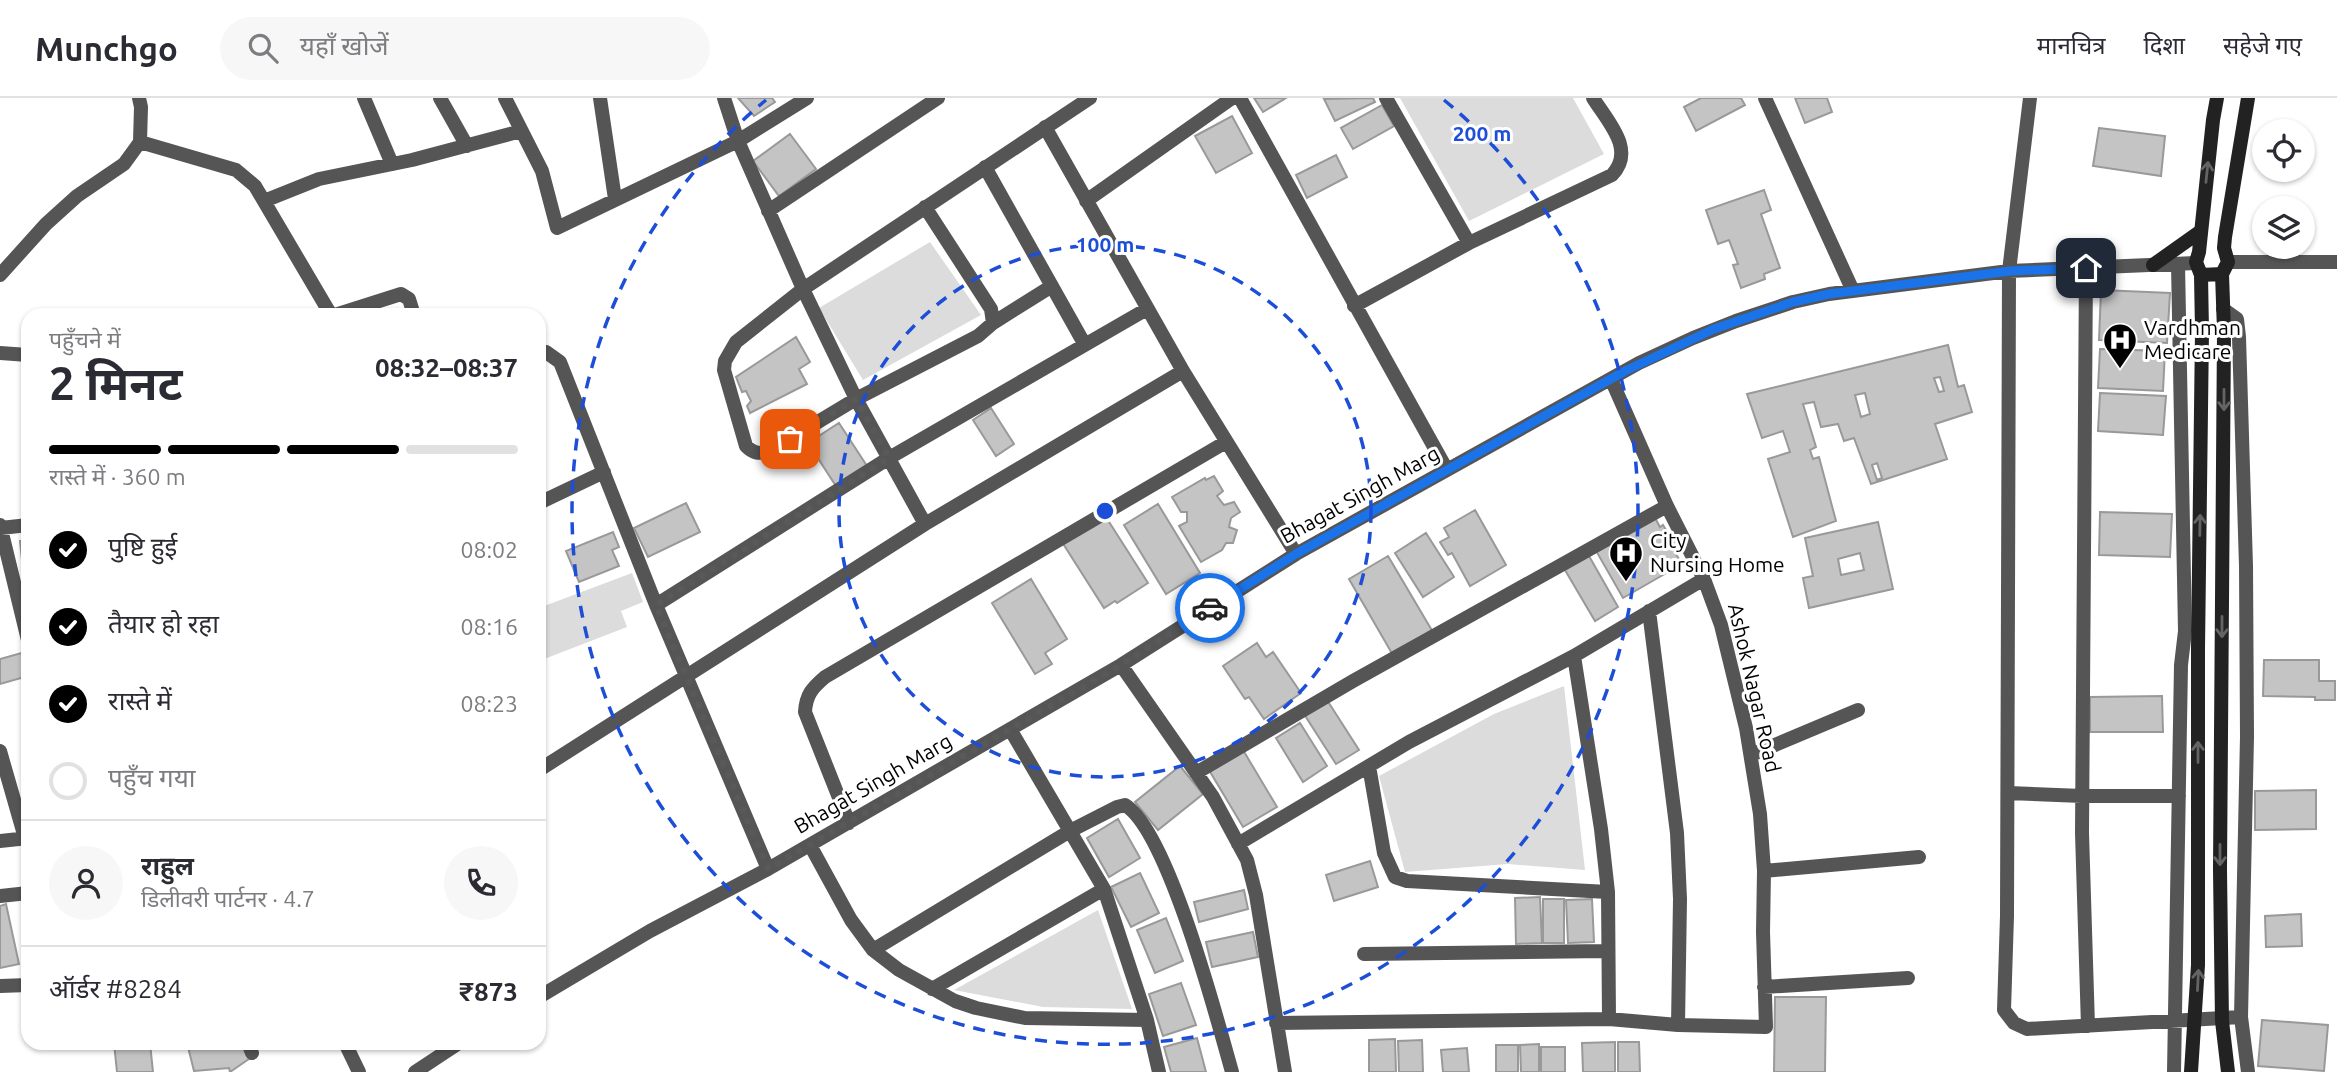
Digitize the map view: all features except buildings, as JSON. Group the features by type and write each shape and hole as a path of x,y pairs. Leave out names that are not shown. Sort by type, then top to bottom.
{"street":[{"path":"0,275 46,224 77,196 124,163 140,142 139,98"},
{"path":"364,98 392,164"},
{"path":"440,98 467,146"},
{"path":"505,98 542,171 557,228 738,141 807,98"},
{"path":"600,98 615,199"},
{"path":"723,98 738,141 803,289 856,399 925,524"},
{"path":"768,211 938,98"},
{"path":"1052,286 993,323 978,336 856,399 768,452 751,451 746,446 724,370 725,361 736,342 803,289 1090,98"},
{"path":"1086,201 1232,98"},
{"path":"1240,98 1447,470"},
{"path":"1387,98 1469,243"},
{"path":"1354,306 1469,243 1612,175 1623,158 1622,146 1593,98"},
{"path":"1765,98 1853,291"},
{"path":"2031,98 2010,271 2008,793 2004,1010 2014,1023 2028,1029 2241,1017"},
{"path":"2192,1072 2199,965 2198,648 2202,331 2198,269 2217,98"},
{"path":"2228,1072 2222,1021 2220,884 2224,248 2248,98"},
{"path":"1045,127 1183,371 1296,554"},
{"path":"264,201 319,179 392,164 521,131"},
{"path":"140,142 236,170 255,186 329,308"},
{"path":"985,167 1085,345"},
{"path":"925,207 991,310 993,323"},
{"path":"2153,265 2201,231"},
{"path":"2198,269 2337,262"},
{"path":"2174,1072 2181,665 2185,631 2178,264"},
{"name":"Bhagat Singh Marg","path":"546,993 650,931 849,823 1121,665 1296,554 1611,379 1693,338 1793,302 1853,291 2010,271 2178,264 2198,269"},
{"path":"2086,268 2082,796 2088,1026"},
{"path":"356,308 401,294 409,299 412,308"},
{"path":"656,605 889,458 1147,309"},
{"path":"2223,309 2237,320 2239,337 2246,566 2247,737 2241,1017 2248,1072"},
{"path":"546,352 560,362 656,605 768,869"},
{"path":"0,353 21,354"},
{"path":"546,761 925,524 1183,371"},
{"name":"Ashok Nagar Road","path":"1611,379 1667,506 1704,579 1721,625 1746,728 1760,814 1766,1027 1678,1025"},
{"path":"849,823 806,712 806,701 811,689 825,677 1226,442"},
{"path":"546,500 604,472"},
{"path":"1196,773 1353,681 1667,506"},
{"path":"21,526 0,526 21,612"},
{"path":"1238,844 1409,741 1574,656 1704,579"},
{"path":"1276,1023 1609,1019 1678,1025 1680,899 1677,833 1649,611"},
{"path":"1574,656 1608,892 1609,1019"},
{"path":"1121,665 1213,797 1247,860 1256,895 1285,1072"},
{"path":"1751,755 1858,710"},
{"path":"1010,729 1104,889 1147,1020 1159,1072"},
{"path":"0,751 21,821"},
{"path":"1369,766 1384,853 1395,877 1407,881 1608,892"},
{"path":"2008,793 2179,796"},
{"path":"873,950 1070,831 1117,807 1125,806 1139,818 1156,849 1183,912 1232,1072"},
{"path":"0,841 21,839"},
{"path":"810,845 851,920 873,950 899,970 932,989 976,1008 1025,1018 1147,1020"},
{"path":"1763,871 1919,857"},
{"path":"932,989 1104,889"},
{"path":"0,896 21,894"},
{"path":"1364,954 1608,951"},
{"path":"1764,987 1908,978"},
{"path":"0,986 21,985"},
{"path":"348,1050 359,1072"},
{"path":"415,1072 448,1050"}],"shaded area":[{"path":"1400,98 1573,98 1604,154 1469,221"},
{"path":"930,242 981,315 863,380 819,308"},
{"path":"632,573 643,602 621,611 627,627 546,658 546,605"},
{"path":"1564,686 1585,870 1508,864 1405,872 1379,776 1494,714"},
{"path":"1098,910 1132,1009 1043,1007 954,990"}],"way so far":[{"path":"790,439 856,399 889,458 656,605 768,869 1121,665 1210,608"}],"place":[{"name":"Vardhman Medicare","path":"2120,370"},
{"name":"City Nursing Home","path":"1626,583"}],"route":[{"path":"1210,608 1296,554 1639,363 1714,329 1793,302 1829,294 2010,271 2086,268"}]}
